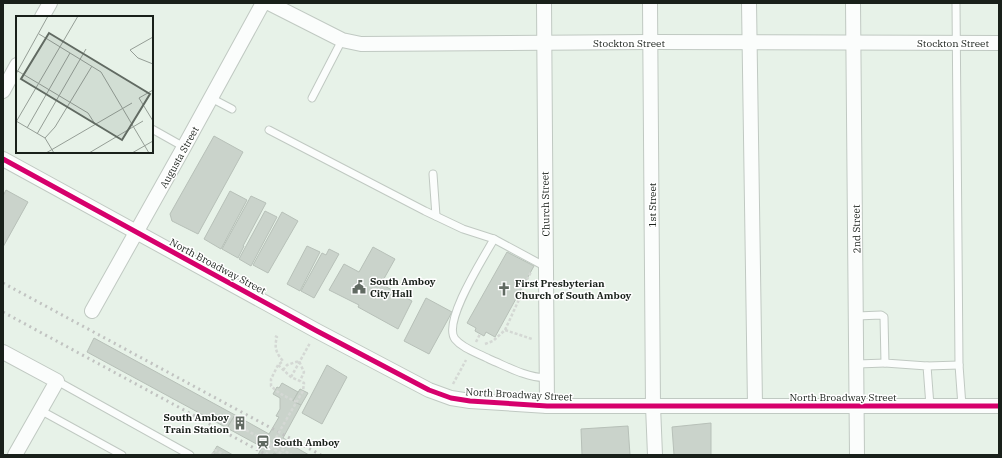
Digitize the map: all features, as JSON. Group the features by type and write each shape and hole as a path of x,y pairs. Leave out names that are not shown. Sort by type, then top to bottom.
{"street":[{"path":"44,16 50,3"},
{"name":"Augusta Street","path":"92,311 263,3"},
{"name":"Stockton Street","path":"269,3 342,40 361,44 544,44 651,42 853,44 999,43"},
{"name":"Church Street","path":"544,3 541,264 546,344 547,406"},
{"name":"1st Street","path":"650,3 653,406 655,455"},
{"path":"749,3 755,405"},
{"name":"2nd Street","path":"853,3 858,455"},
{"path":"3,91 16,67"},
{"name":"North Broadway Street","path":"3,159 317,331 429,390 446,397 470,402 547,406 999,406"},
{"path":"3,352 57,381 15,455"}],"lane":[{"path":"956,3 959,365 962,406"},
{"path":"312,98 342,40"},
{"path":"211,98 232,109"},
{"path":"153,130 184,147"},
{"path":"269,130 342,169 436,216 463,229 494,239 541,264"},
{"path":"433,174 436,216"},
{"path":"494,239 460,300 452,327 454,337 461,345 521,374 538,378 546,378"},
{"path":"857,316 881,315 884,317 885,363"},
{"path":"858,364 885,363 927,366 959,365"},
{"path":"927,366 930,406"},
{"path":"57,381 190,455"},
{"path":"40,410 122,455"}],"path":[{"path":"481,349 484,343 486,345 493,341 505,330 522,293 523,287 541,264"},
{"path":"505,330 546,344"},
{"path":"291,378 299,361 317,331"},
{"path":"275,336 277,337 275,347 278,356 283,361 278,365 271,379 271,386 279,393 296,402"},
{"path":"283,371 287,365 299,361"},
{"path":"299,361 304,372 300,381"},
{"path":"266,455 303,391 304,383 291,378 278,365"},
{"path":"457,376 460,370"},
{"path":"232,423 260,438 276,451 284,455"},
{"path":"271,446 278,447 292,455"},
{"path":"212,455 215,450 225,455"}],"building":[{"path":"214,136 243,152 198,234 172,221 170,214"},
{"path":"6,190 28,202 3,247 3,196"},
{"path":"230,191 247,200 221,249 204,239"},
{"path":"251,196 266,203 238,258 222,249"},
{"path":"265,211 277,217 251,266 239,259"},
{"path":"282,212 298,221 268,273 253,265"},
{"path":"307,246 320,252 300,291 287,284"},
{"name":"South Amboy City Hall","path":"373,247 395,259 381,284 412,301 398,329 358,307 359,305 329,290 344,264 359,272"},
{"path":"329,249 339,254 314,298 301,291 322,253 326,255"},
{"name":"First Presbyterian Church of South Amboy","path":"507,252 534,266 495,337 486,332 484,336 475,331 476,328 467,323"},
{"path":"426,298 452,312 429,354 404,341"},
{"path":"94,338 235,415 227,428 87,352"},
{"path":"327,365 347,377 322,424 302,413"},
{"name":"South Amboy Train Station","path":"282,383 298,392 293,401 301,405 283,438 296,445 295,447 309,455 278,455 274,453 273,455 258,455 262,447 227,428 235,415 269,434 279,417 276,416 280,409 280,398 273,394 277,387 279,388"},
{"path":"300,389 308,393 301,405 293,401"},
{"path":"711,423 711,455 674,455 672,427"},
{"path":"628,426 630,455 582,455 581,429"},
{"path":"217,446 233,455 216,455 213,453"}],"railway":[{"path":"3,283 321,455"},
{"path":"3,312 267,455"}],"cycle path":[{"path":"3,159 317,331 429,390 451,398 470,401 547,406 999,406"}],"place":[{"name":"South Amboy City Hall","path":"359,287"},
{"name":"First Presbyterian Church of South Amboy","path":"504,289"},
{"name":"South Amboy Train Station","path":"240,423"},
{"name":"South Amboy","path":"263,442"}]}
